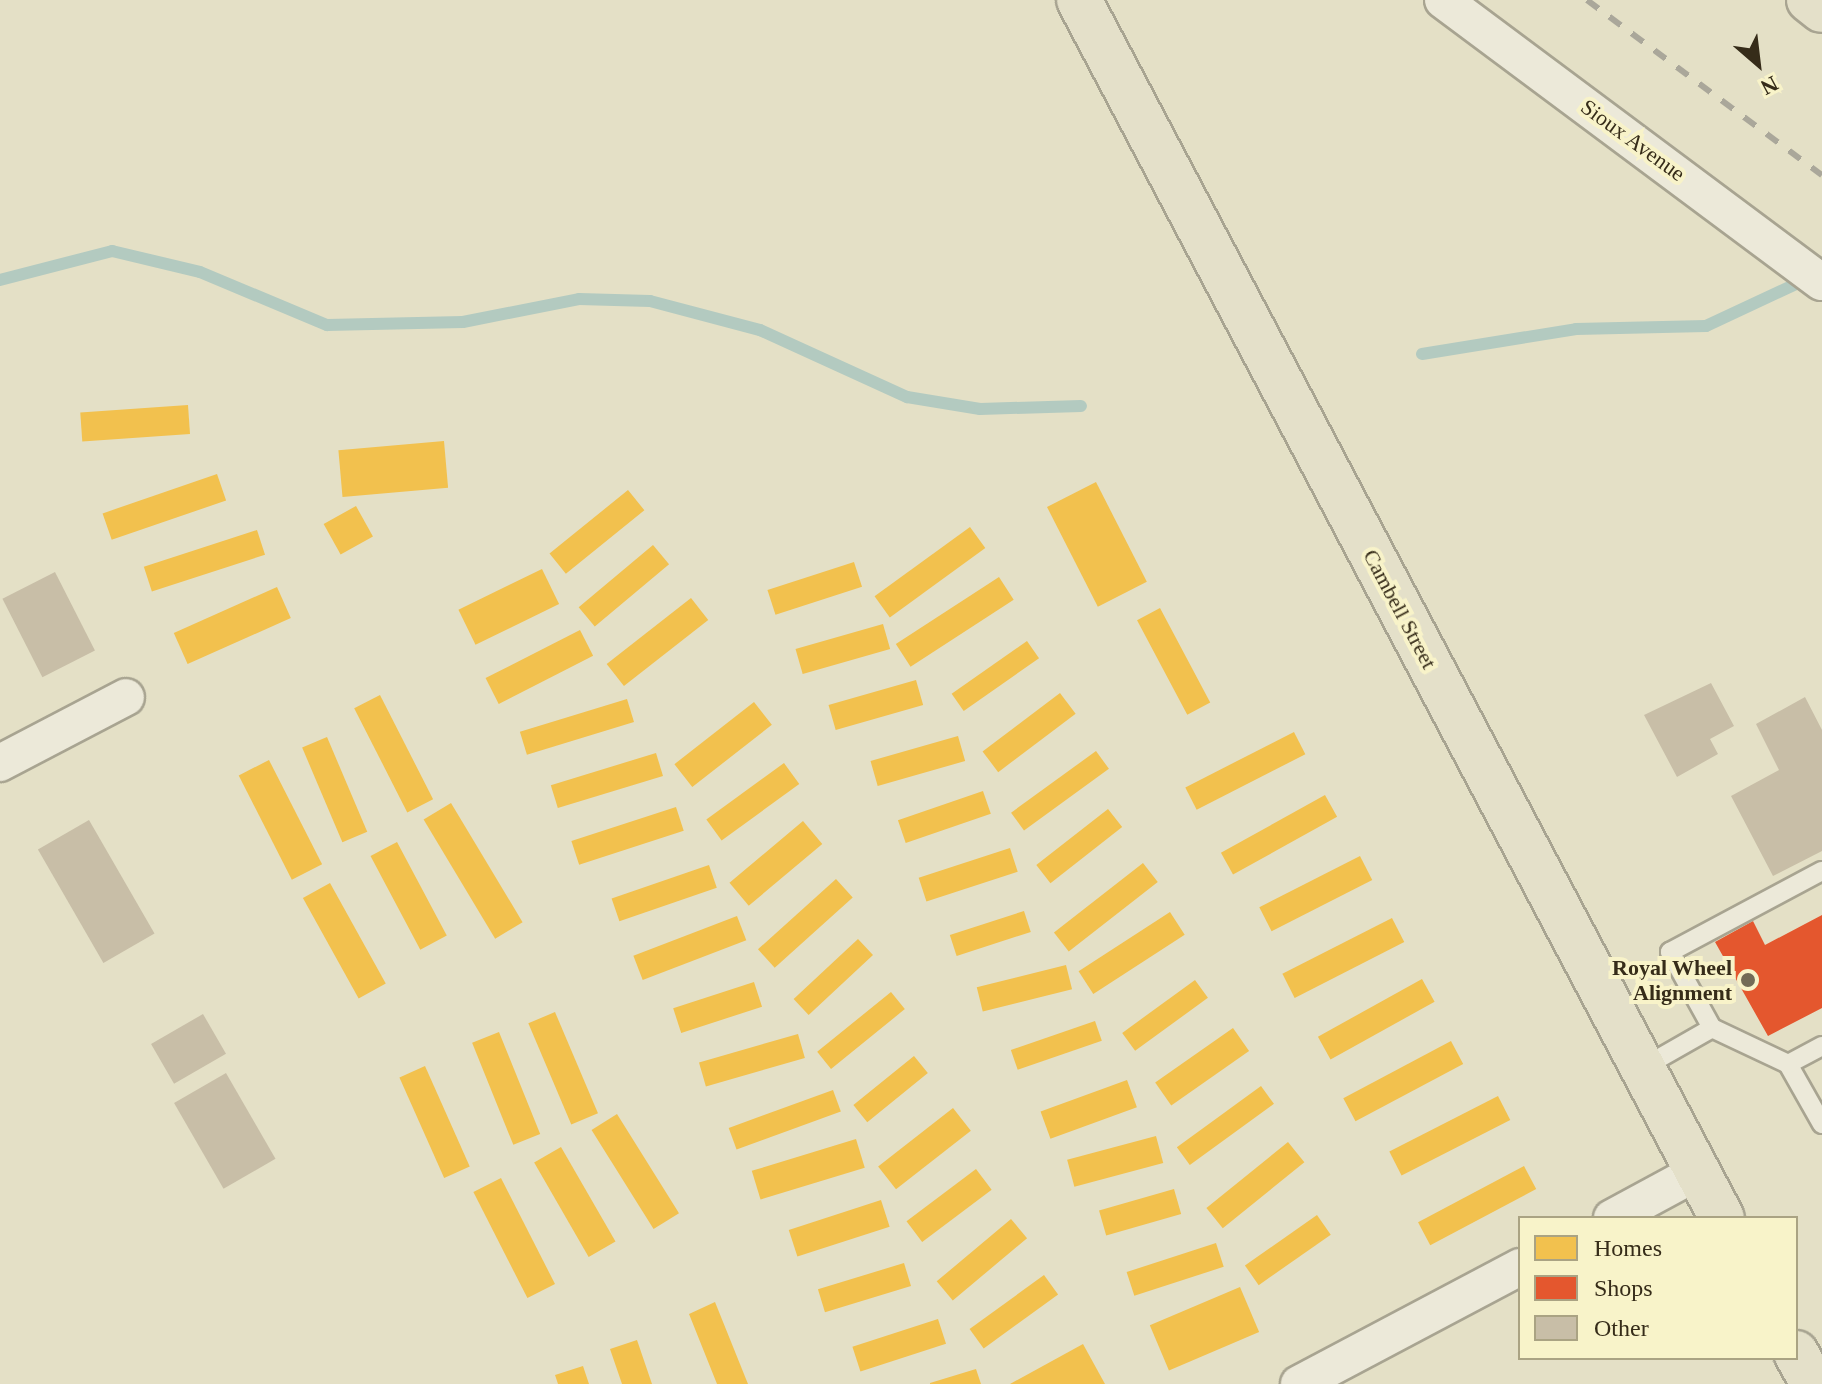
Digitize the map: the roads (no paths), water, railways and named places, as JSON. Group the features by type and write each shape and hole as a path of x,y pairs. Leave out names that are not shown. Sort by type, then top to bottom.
{"main road":[{"name":"Cambell Street","path":"1079,0 1721,1216"},
{"path":"1809,0 1822,10"},
{"path":"1798,1357 1813,1384"}],"street":[{"name":"Sioux Avenue","path":"1443,0 1822,282"},
{"path":"0,763 126,697"},
{"path":"1616,1216 1697,1172"},
{"path":"1299,1384 1518,1268"}],"lane":[{"path":"1822,871 1670,952 1712,1028 1788,1064 1822,1124"},
{"path":"1642,1068 1712,1028"},
{"path":"1788,1064 1822,1046"}],"waterway":[{"path":"0,280 112,251 200,272 327,325 463,322 579,299 650,301 760,330 907,397 980,409 1081,406"},
{"path":"1422,354 1576,329 1706,326 1809,278"}],"railway":[{"path":"1587,0 1822,175"}],"place":[{"name":"Royal Wheel Alignment","path":"1748,980"}]}
